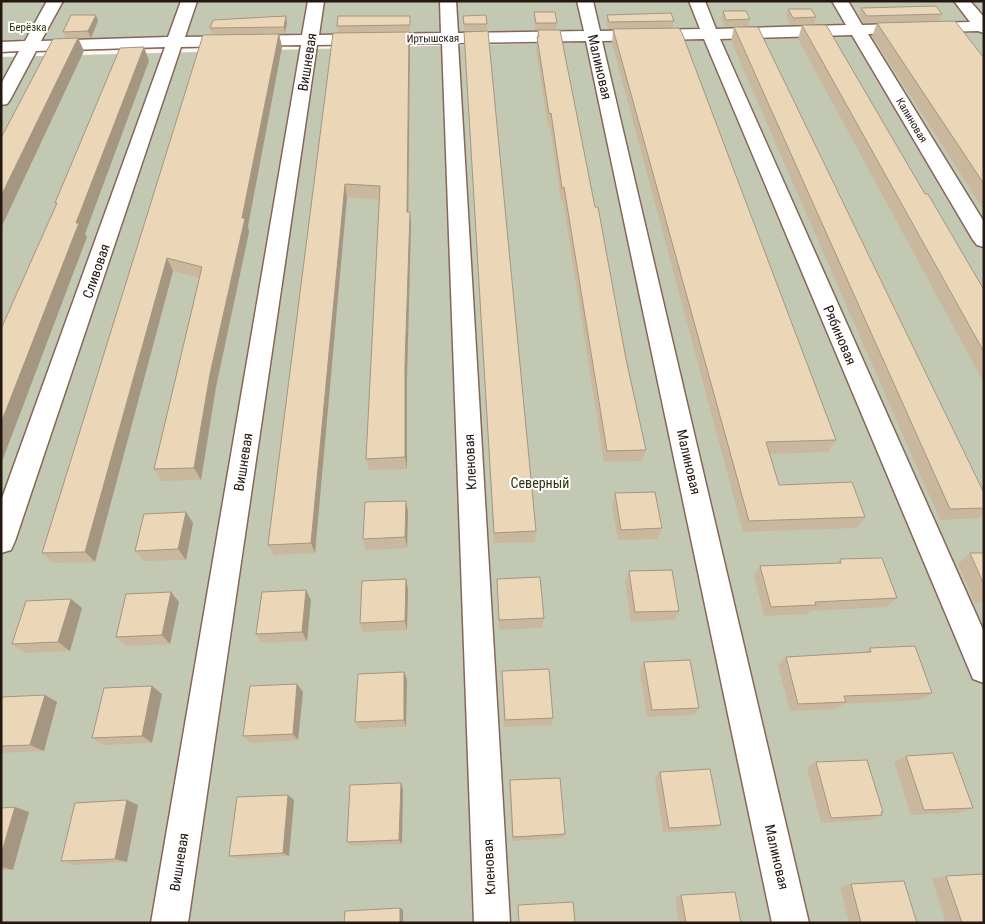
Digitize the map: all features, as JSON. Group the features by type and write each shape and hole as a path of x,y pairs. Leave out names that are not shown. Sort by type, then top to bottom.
{"street":[{"path":"1,100 56,1"},
{"name":"Сливовая","path":"1,541 190,1"},
{"name":"Вишневая","path":"169,923 316,1"},
{"name":"Кленовая","path":"448,1 492,923"},
{"name":"Малиновая","path":"585,1 792,923"},
{"name":"Рябиновая","path":"698,1 710,34 984,668"},
{"name":"Калиновая","path":"840,1 984,240"},
{"path":"962,1 983,26"},
{"name":"Иртышская","path":"1,47 176,42 710,34 858,28 983,26"}],"green space":[{"name":"Берёзка","path":"1,1 984,1 984,28 1,53"},
{"name":"Северный","path":"984,32 984,923 1,923 1,57"}],"building":[{"path":"936,6 942,14 867,16 861,8"},
{"path":"788,9 811,9 816,17 793,18"},
{"path":"723,11 746,11 750,19 726,20"},
{"path":"534,12 555,12 557,23 536,23"},
{"path":"671,13 674,21 609,22 607,15"},
{"path":"71,15 96,15 88,31 63,32"},
{"path":"486,15 487,24 464,24 463,16"},
{"path":"286,16 284,27 210,28 213,20"},
{"path":"338,16 410,16 410,25 337,26"},
{"path":"955,21 984,58 984,184 877,23"},
{"path":"802,25 826,25 925,194 928,194 984,290 984,352"},
{"path":"734,27 758,27 984,493 984,508 950,509"},
{"path":"679,28 836,440 766,442 779,485 852,482 865,517 749,521 613,29"},
{"path":"538,30 560,30 595,207 598,207 626,359 646,450 607,451 564,187 562,188 551,113 549,114 537,37 539,37"},
{"path":"488,31 536,531 494,533 464,32"},
{"path":"409,32 407,212 410,212 405,365 405,457 366,459 380,186 345,184 311,543 268,545 333,33"},
{"path":"279,34 242,218 245,218 210,374 194,468 154,469 202,267 167,258 85,552 42,553 203,35"},
{"path":"78,38 1,196 1,138 53,39"},
{"path":"144,47 76,223 79,223 1,423 1,329 57,203 55,203 120,48"},
{"path":"655,492 662,528 621,530 615,493"},
{"path":"406,501 405,537 363,539 365,502"},
{"path":"186,512 178,549 135,551 144,514"},
{"path":"970,553 984,553 984,585"},
{"path":"882,558 897,598 815,602 816,605 771,607 760,566 841,563 840,559"},
{"path":"672,570 679,611 635,612 629,571"},
{"path":"540,577 544,618 499,620 497,579"},
{"path":"406,579 405,621 360,623 362,581"},
{"path":"306,590 302,632 256,634 262,592"},
{"path":"171,592 162,635 116,637 126,594"},
{"path":"71,599 58,642 12,644 26,601"},
{"path":"915,646 932,693 844,696 846,702 798,704 786,657 871,652 870,648"},
{"path":"690,660 699,708 652,710 644,662"},
{"path":"549,669 553,718 505,720 502,671"},
{"path":"404,672 404,720 355,722 358,674"},
{"path":"297,684 293,734 243,736 250,686"},
{"path":"152,686 142,736 92,738 104,688"},
{"path":"45,695 30,745 1,746 1,697"},
{"path":"953,753 973,808 924,810 906,756"},
{"path":"867,760 883,812 881,812 882,815 831,818 816,762"},
{"path":"710,769 721,825 669,828 660,772"},
{"path":"560,778 565,834 513,837 510,780"},
{"path":"401,783 399,840 347,842 350,785"},
{"path":"288,795 283,853 229,856 237,797"},
{"path":"127,800 115,859 61,861 75,803"},
{"path":"15,807 1,855 1,808"},
{"path":"984,874 984,923 962,923 946,876"},
{"path":"904,881 917,923 861,923 851,884"},
{"path":"735,892 741,923 686,923 681,895"},
{"path":"573,902 575,923 519,923 518,905"},
{"path":"400,908 400,923 344,923 345,911"}]}
